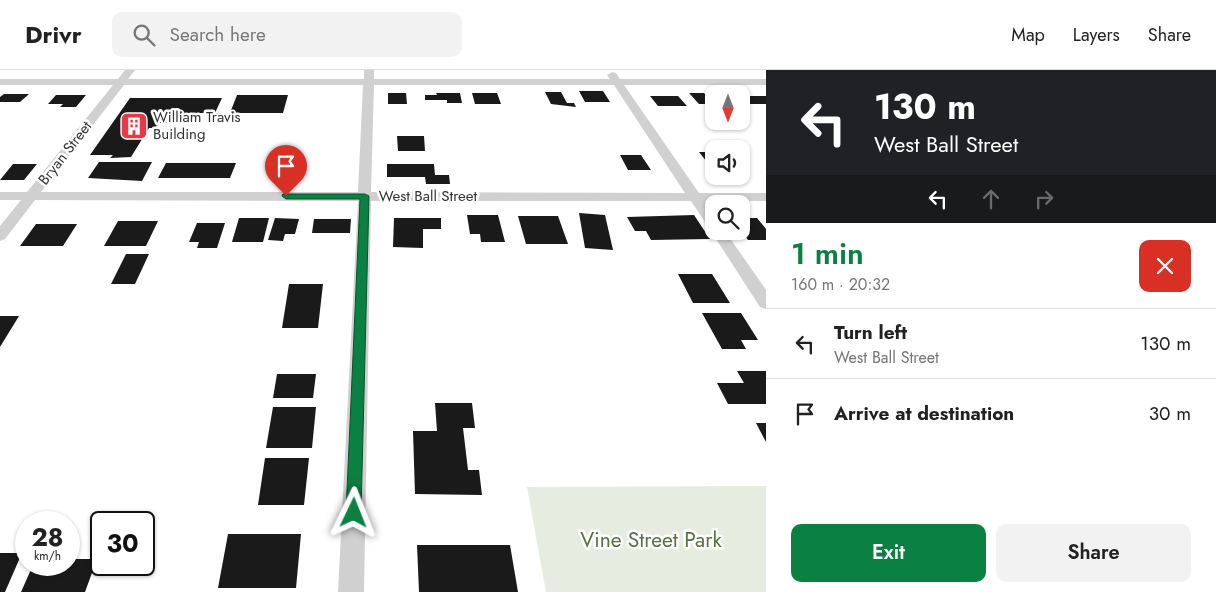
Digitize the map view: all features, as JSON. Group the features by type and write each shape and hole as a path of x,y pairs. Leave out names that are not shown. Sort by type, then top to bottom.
{"street":[{"name":"Bryan Street","path":"0,236 130,70"},
{"path":"351,592 369,70"},
{"path":"608,70 705,212"},
{"path":"0,82 766,82"},
{"name":"West Ball Street","path":"0,196 766,197"},
{"path":"724,240 766,303"}],"green space":[{"name":"Vine Street Park","path":"766,486 766,592 546,592 527,487"}],"building":[{"path":"579,91 603,91 610,102 585,102"},
{"path":"545,92 561,92 567,103 574,103 576,107 551,104"},
{"path":"388,93 406,93 407,104 388,104"},
{"path":"436,93 460,93 462,103 447,103 447,100 425,100 425,95 437,95"},
{"path":"472,93 497,93 501,104 475,104"},
{"path":"689,93 705,94 705,104 699,104"},
{"path":"4,94 29,94 20,102 0,102 0,97"},
{"path":"56,95 86,95 76,107 60,107 63,104 48,104"},
{"path":"237,95 288,95 283,113 230,113"},
{"path":"650,96 678,96 687,106 658,106"},
{"path":"750,96 766,96 766,104 750,104"},
{"name":"William Travis Building","path":"130,98 222,98 215,113 187,113 186,116 175,116 171,123 159,123 155,128 149,128 131,157 110,158 113,155 90,155"},
{"path":"397,136 424,136 425,151 398,151"},
{"path":"699,152 705,152 705,160"},
{"path":"620,155 641,155 651,170 628,170"},
{"path":"99,162 152,162 142,181 88,178"},
{"path":"166,163 236,163 230,178 158,178"},
{"path":"13,164 37,164 24,180 0,180"},
{"path":"387,164 434,164 435,175 449,175 450,184 426,184 425,177 387,177"},
{"path":"579,213 605,215 613,250 585,248"},
{"path":"467,215 498,215 505,242 481,242 480,234 470,234"},
{"path":"694,215 705,232 705,239 651,240 646,231 635,231 627,217"},
{"path":"518,216 558,216 568,244 526,244"},
{"path":"239,218 269,218 263,242 232,242"},
{"path":"275,218 299,219 295,234 285,234 283,241 268,240"},
{"path":"394,218 441,218 441,229 423,229 423,248 393,247"},
{"path":"750,218 757,218 766,229 766,240 750,240"},
{"path":"314,219 351,219 350,233 312,233"},
{"path":"118,221 158,221 146,246 104,246"},
{"path":"197,223 225,223 217,248 197,248 199,242 189,242"},
{"path":"36,224 77,224 63,246 20,246"},
{"path":"126,254 149,254 135,284 111,284"},
{"path":"678,274 712,274 730,303 693,303"},
{"path":"289,284 323,284 318,328 282,328"},
{"path":"702,313 741,313 758,340 741,340 746,349 722,349"},
{"path":"0,316 19,316 0,347"},
{"path":"737,371 766,371 766,404 728,404 717,383 744,383"},
{"path":"277,374 316,374 313,398 273,398"},
{"path":"435,403 472,403 475,428 463,428 468,470 479,470 482,495 415,494 413,431 437,431"},
{"path":"273,407 316,407 312,448 266,448"},
{"path":"756,423 766,423 766,442"},
{"path":"265,458 309,458 304,505 258,505"},
{"path":"228,534 301,534 296,588 218,588"},
{"path":"417,545 510,545 518,592 419,592"},
{"path":"0,553 15,553 15,569 5,592 0,592"},
{"path":"80,559 90,559 91,576 85,592 21,592 28,576 80,576"}],"place":[{"name":"William Travis Building","path":"134,126"}],"route":[{"path":"286,196 365,196 354,513"}]}
